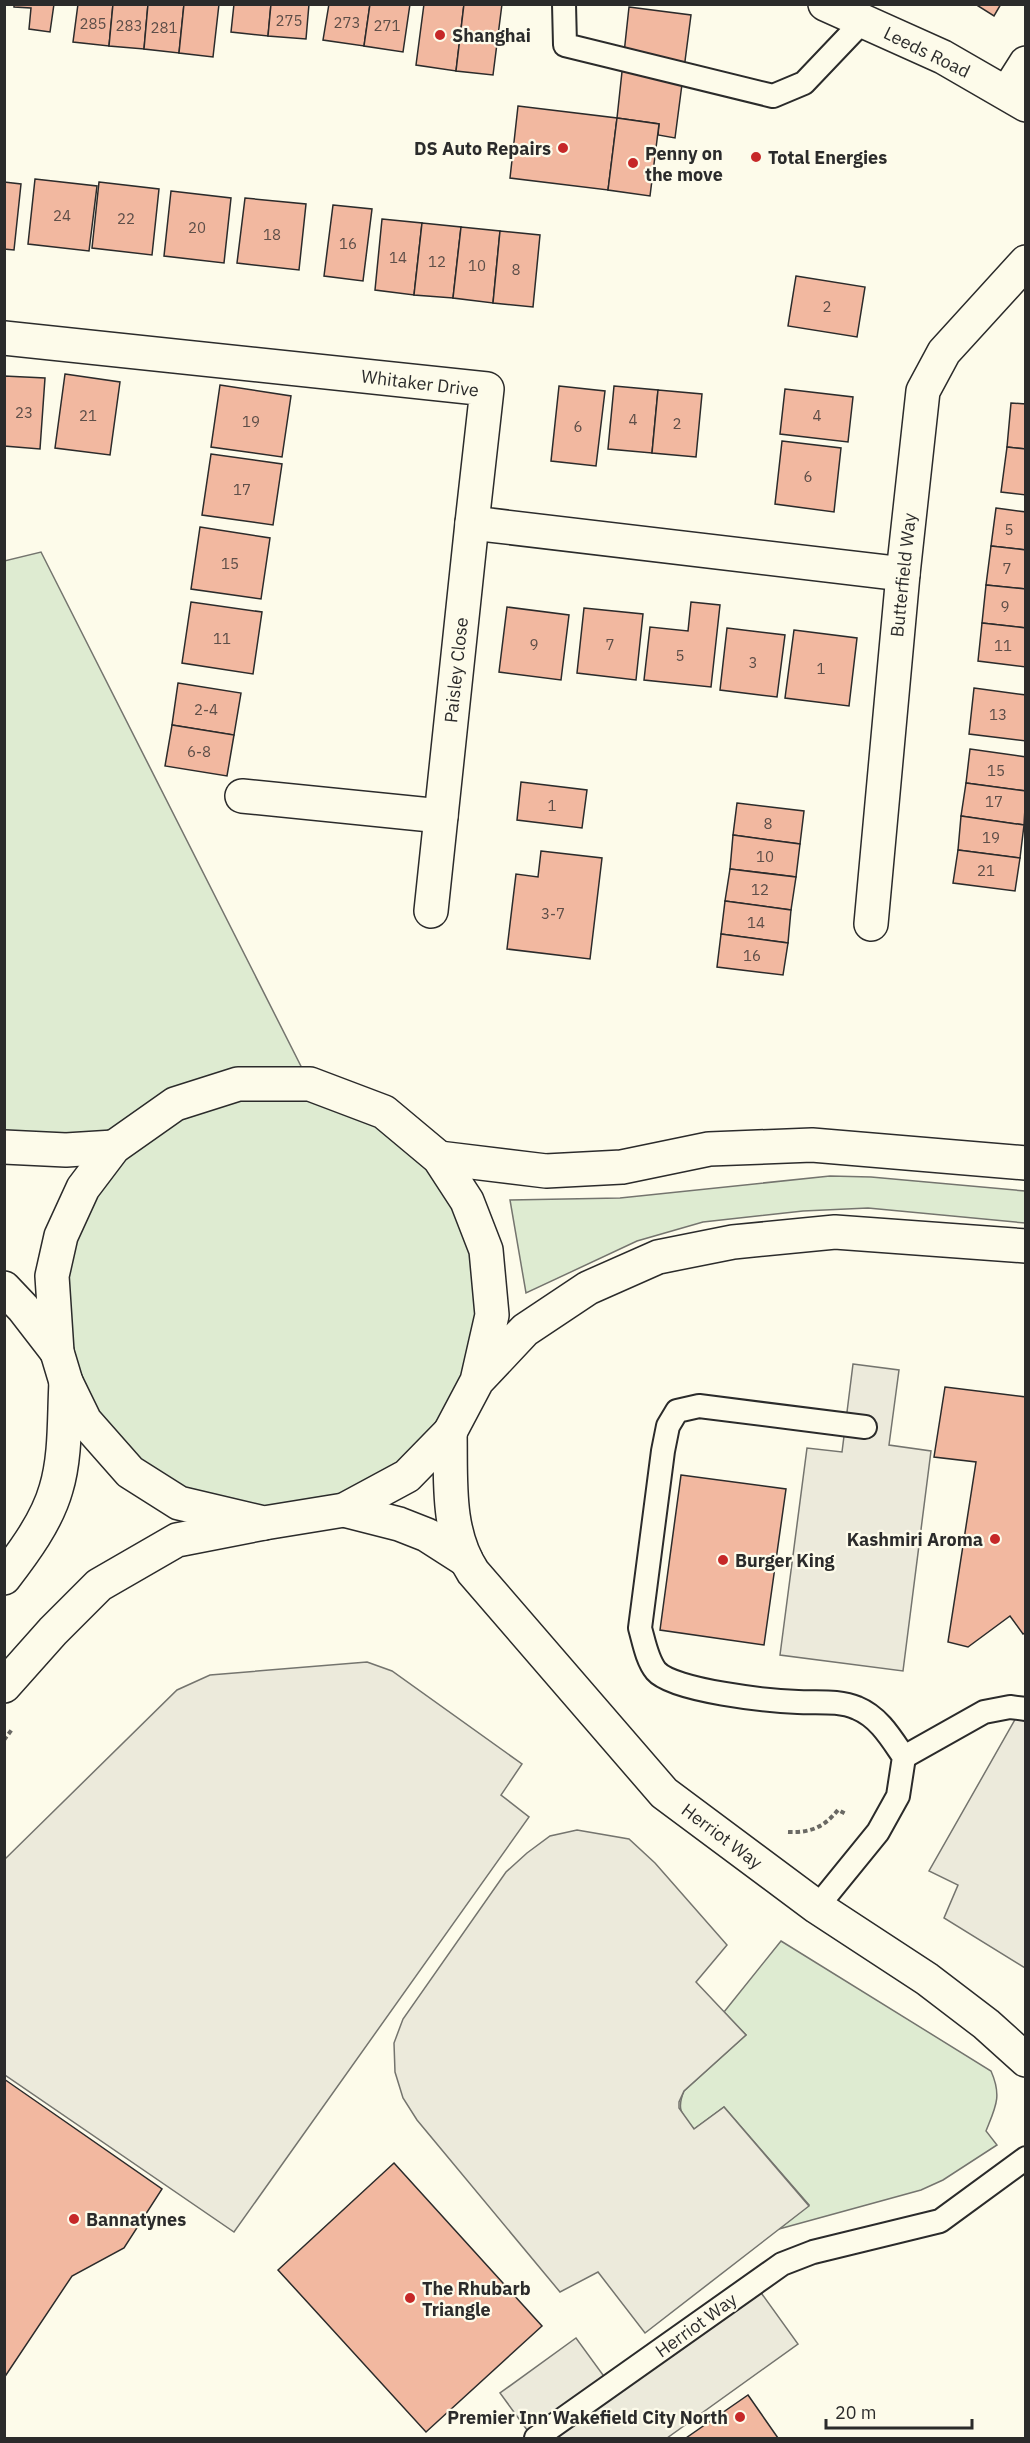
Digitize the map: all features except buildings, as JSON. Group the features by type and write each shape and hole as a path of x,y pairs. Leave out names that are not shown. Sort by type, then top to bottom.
{"main road":[{"name":"Leeds Road","path":"825,4 943,57 1016,99"},
{"path":"1016,99 1026,63"},
{"name":"Butterfield Way","path":"871,924 903,574 923,391 944,352 1026,261"},
{"name":"Whitaker Drive","path":"4,338 487,389 472,523"},
{"path":"472,523 903,574"},
{"name":"Paisley Close","path":"431,910 472,523"},
{"path":"242,796 441,816"},
{"path":"4,1578 33,1540 56,1490 61,1452 61,1367 52,1276 61,1236 82,1188 114,1148 175,1104 238,1084 310,1084 384,1112 439,1158 467,1201 486,1250 492,1316 477,1381 450,1432 406,1476 344,1510 177,1540 99,1585 53,1631 4,1686"},
{"path":"439,1158 546,1171 622,1167 709,1149 812,1145 1026,1163"},
{"path":"4,1148 66,1150 114,1148"},
{"path":"477,1381 525,1330 588,1288 658,1257 733,1242 836,1232 1026,1246"},
{"path":"4,1288 23,1308 61,1367 85,1421 130,1472 179,1503 264,1523"},
{"name":"Herriot Way","path":"450,1432 452,1507 456,1532 466,1560 481,1581 664,1793 817,1907 927,1980 986,2024 1026,2060"},
{"name":"Herriot Way","path":"344,1510 399,1524 427,1535 466,1560"}],"lane":[{"path":"564,4 565,45 773,96 804,83 863,21"},
{"path":"817,1907 878,1832 898,1796 904,1757 884,1726 857,1708 830,1702 796,1702 702,1690 676,1684 657,1672 647,1652 640,1628 663,1451 668,1426 677,1411 699,1406 865,1427"},
{"path":"904,1757 984,1712 1010,1707 1026,1709"},
{"name":"Herriot Way","path":"536,2439 782,2264 813,2252 940,2222 1026,2158"}],"path":[{"path":"4,1740 16,1723"},
{"path":"778,1828 788,1832 806,1833 831,1819 838,1810 878,1832"}],"green space":[{"path":"41,552 310,1084 439,1158 492,1315 450,1432 344,1510 179,1503 85,1421 52,1276 114,1148 5,1147 4,561"},
{"path":"830,1176 871,1177 1025,1191 1025,1223 868,1208 803,1211 703,1222 637,1241 526,1293 510,1200 620,1198"},
{"path":"781,1941 991,2071 997,2094 993,2115 986,2131 997,2145 943,2180 921,2190 779,2229 809,2205 724,2107 694,2129 683,2116 680,2103 684,2091 746,2035 724,2012"}],"shaded area":[{"path":"853,1364 899,1370 889,1445 931,1451 903,1671 780,1655 807,1448 842,1452"},
{"path":"367,1662 392,1671 522,1764 501,1795 529,1817 234,2232 5,2075 5,1859 177,1690 210,1675"},
{"path":"1025,1702 1025,1968 944,1918 958,1885 929,1871"},
{"path":"577,1830 629,1839 655,1863 727,1945 696,1982 746,2035 684,2091 679,2108 694,2129 724,2107 809,2206 645,2333 598,2272 560,2292 417,2120 403,2098 395,2072 394,2043 403,2019 506,1872 550,1836"},
{"path":"754,2283 798,2344 667,2438 533,2438 500,2393 576,2338 611,2386"}],"place":[{"name":"Shanghai","path":"440,35"},
{"name":"DS Auto Repairs","path":"563,148"},
{"name":"Total Energies","path":"756,157"},
{"name":"Penny on the move","path":"633,163"},
{"name":"Kashmiri Aroma","path":"995,1539"},
{"name":"Burger King","path":"723,1560"},
{"name":"Bannatynes","path":"74,2219"},
{"name":"The Rhubarb Triangle","path":"410,2298"},
{"name":"Premier Inn Wakefield City North","path":"740,2417"}]}
